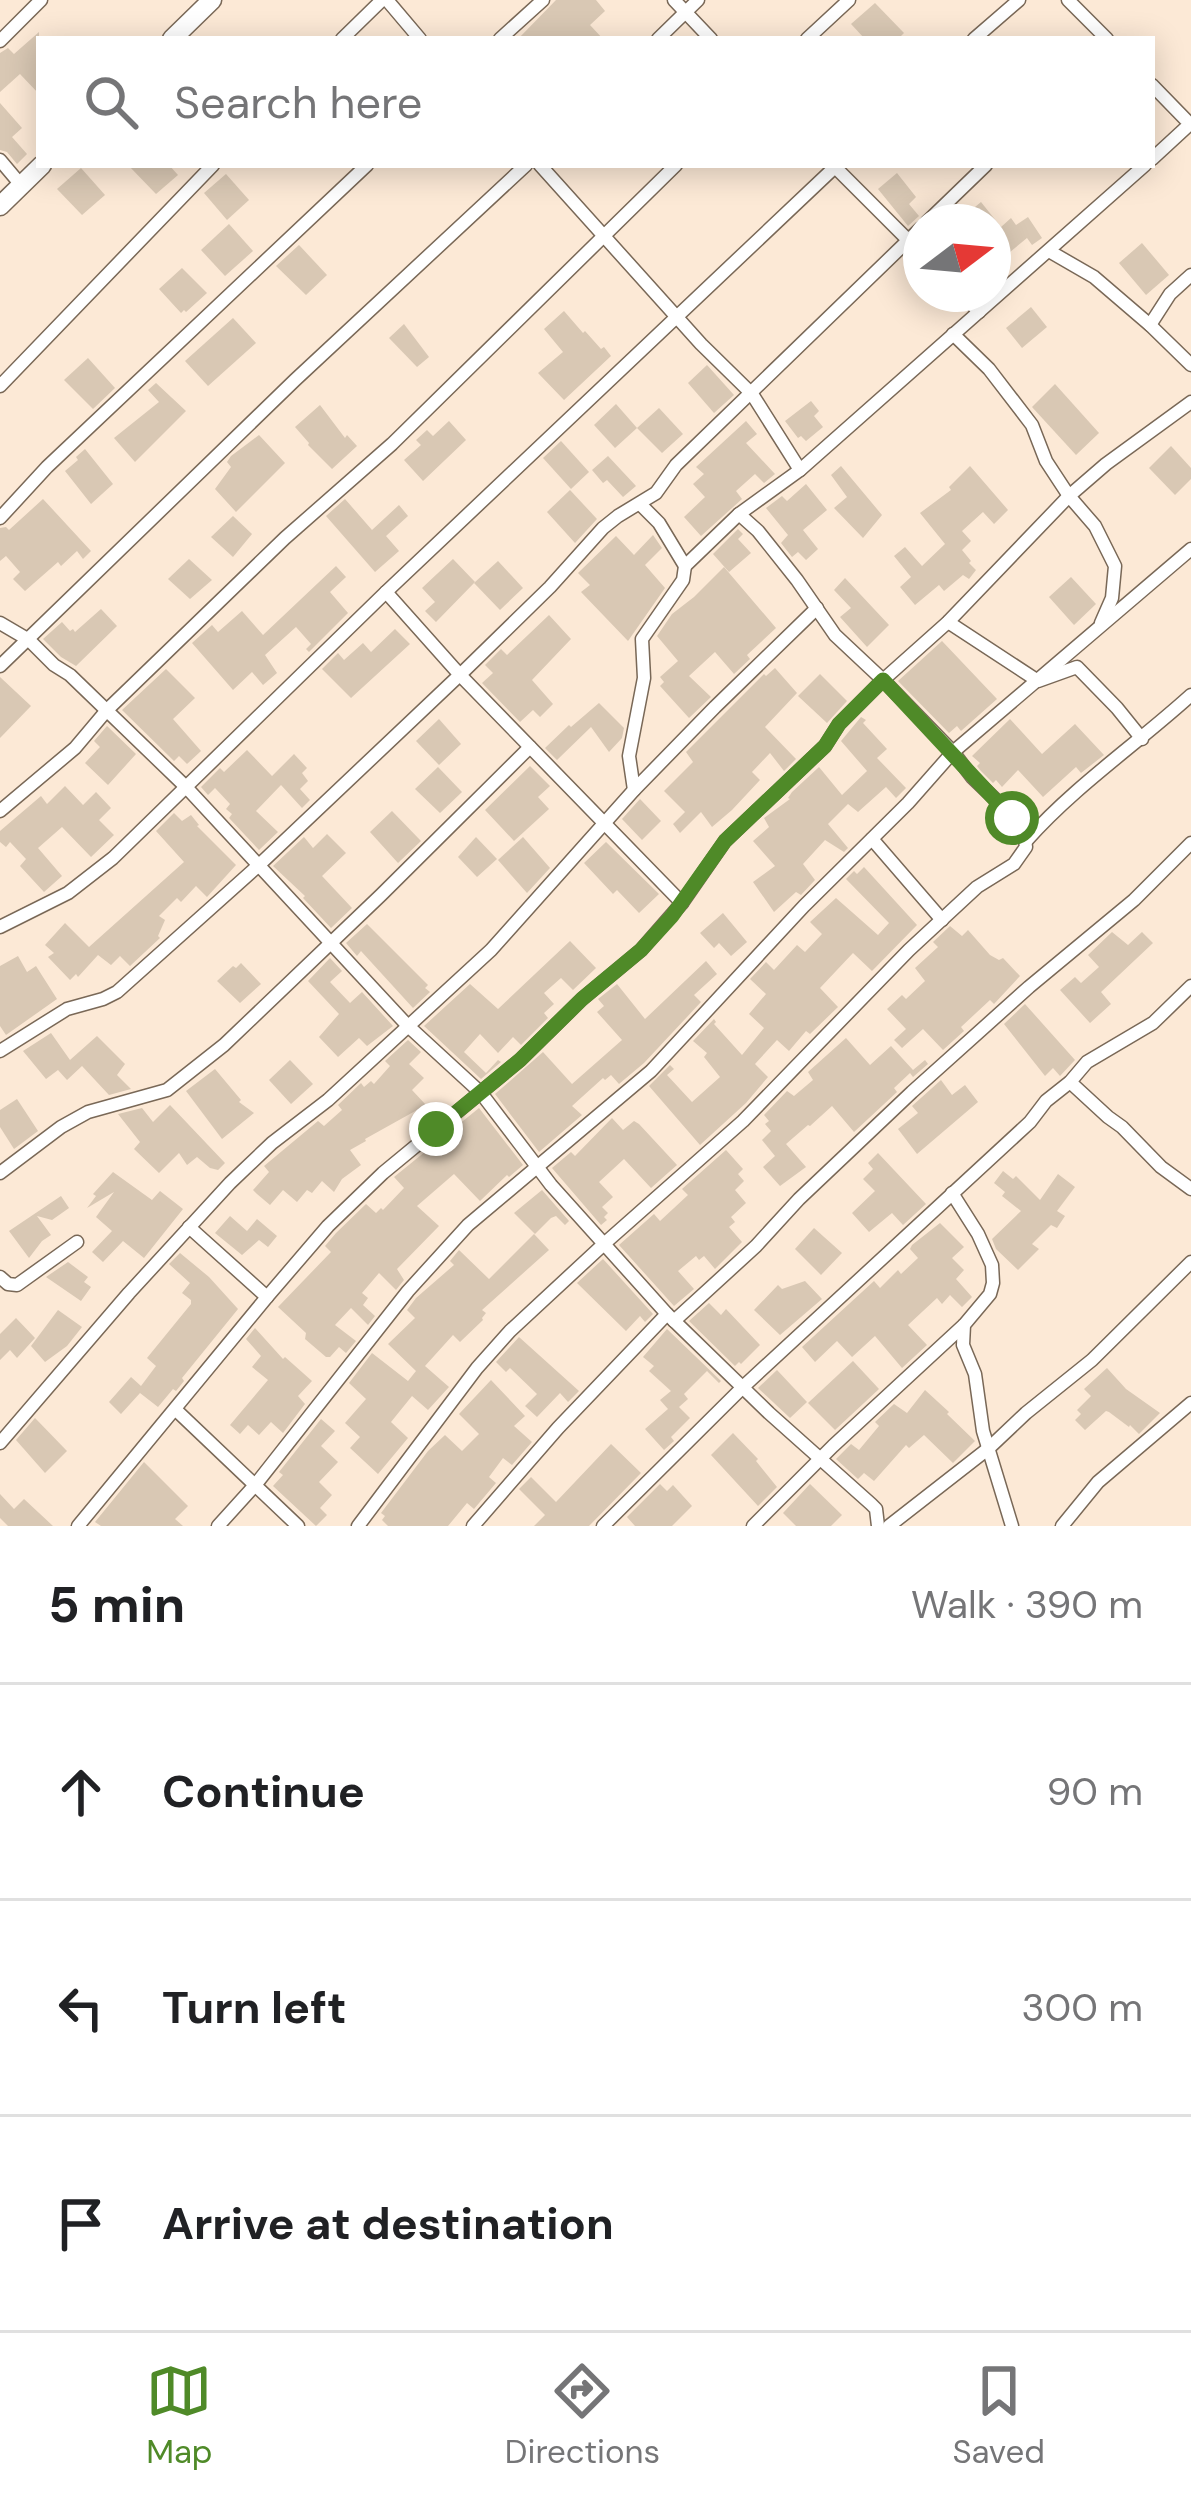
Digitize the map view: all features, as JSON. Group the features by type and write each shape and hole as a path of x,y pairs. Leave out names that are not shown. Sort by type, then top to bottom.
{"street":[{"path":"0,41 41,0"},
{"path":"175,36 212,0"},
{"path":"344,36 385,0 417,36"},
{"path":"503,36 543,0"},
{"path":"674,0 708,36"},
{"path":"661,36 698,0"},
{"path":"810,36 849,0"},
{"path":"977,36 1019,0"},
{"path":"1068,0 1104,36"},
{"path":"1155,88 1191,124 1155,157"},
{"path":"0,160 21,185"},
{"path":"0,206 39,168"},
{"path":"0,386 210,168"},
{"path":"0,518 47,467 364,168"},
{"path":"0,666 523,168"},
{"path":"543,168 752,394 800,470"},
{"path":"0,811 75,748 107,710 285,538 392,444 673,168"},
{"path":"0,927 79,885 112,858 832,168"},
{"path":"836,168 903,236"},
{"path":"946,204 983,168"},
{"path":"1011,284 1142,168"},
{"path":"0,1051 67,1009 117,992 460,675 603,528 656,493 676,465 903,246"},
{"path":"1049,251 1094,277 1191,364"},
{"path":"1150,325 1170,294 1191,275"},
{"path":"634,790 629,756 644,678 642,639 683,580 685,566 739,514 800,470 979,312"},
{"path":"953,334 989,369 1032,424 1046,460 1095,526 1115,566 1112,598 1098,630"},
{"path":"78,1526 328,1226 641,950 682,903 725,841 825,746 839,724 883,680 948,622 1069,496 1191,402"},
{"path":"640,504 659,523 685,566"},
{"path":"739,514 758,532 835,635 1023,826 1027,840"},
{"path":"218,1526 408,1291 468,1225 651,1071 953,752 1191,549"},
{"path":"386,592 460,675 682,903"},
{"path":"0,1443 230,1183 490,950 634,790 817,608"},
{"path":"948,622 1038,681"},
{"path":"0,623 29,640 186,788 407,1024 481,1093 571,1209 670,1317 876,1509 878,1526"},
{"path":"1038,681 1077,667 1142,740"},
{"path":"358,1526 510,1331 743,1121 909,950 977,887 1014,864 1027,840 1054,809 1191,695"},
{"path":"0,1173 88,1112 167,1090 231,1039 530,747"},
{"path":"872,839 942,920"},
{"path":"473,1526 558,1428 670,1317 756,1246 912,1092 1134,900 1191,843"},
{"path":"603,1526 744,1386 1030,1122 1087,1062 1144,1030 1191,986"},
{"path":"1070,1082 1191,1189"},
{"path":"753,1526 964,1325 990,1294 992,1265 952,1193"},
{"path":"189,1227 266,1297"},
{"path":"2,1281 17,1285 77,1242"},
{"path":"889,1526 1092,1360 1191,1262"},
{"path":"964,1325 963,1345 975,1374 988,1448 1012,1526"},
{"path":"1062,1526 1098,1483 1191,1403"},
{"path":"176,1410 298,1526"}],"building":[{"path":"556,0 596,0 605,11 590,25 600,36 521,36"},
{"path":"875,3 904,33 862,36 851,24"},
{"path":"39,32 36,91 20,74 0,92 0,53 8,48 14,54"},
{"path":"0,103 22,128 12,137 27,154 17,164 0,150"},
{"path":"81,168 105,195 82,215 57,189"},
{"path":"131,168 172,168 178,175 156,194"},
{"path":"897,173 916,197 903,204 903,220 878,189"},
{"path":"226,174 249,200 227,220 204,193"},
{"path":"1028,217 1042,238 1032,245 1027,238 1011,251 1011,218 1016,225"},
{"path":"229,224 253,251 225,276 201,250"},
{"path":"1142,243 1169,275 1146,295 1119,263"},
{"path":"299,245 327,275 306,295 276,266"},
{"path":"182,268 207,293 181,313 159,289"},
{"path":"1031,307 1047,327 1022,348 1006,328"},
{"path":"564,311 611,356 564,400 538,373 563,352 544,329"},
{"path":"233,318 256,343 208,386 185,361"},
{"path":"404,324 429,357 417,367 389,338"},
{"path":"88,358 115,388 93,409 64,380"},
{"path":"707,365 734,395 714,413 688,383"},
{"path":"156,383 186,411 135,462 114,438 159,402 148,390"},
{"path":"1055,384 1099,433 1076,455 1032,407"},
{"path":"811,401 823,427 806,441 785,421"},
{"path":"616,404 637,428 615,448 594,425"},
{"path":"320,405 357,446 332,469 295,427"},
{"path":"659,408 683,434 662,453 637,428"},
{"path":"449,421 466,440 423,481 404,460 421,445 416,440 427,430 433,436"},
{"path":"746,421 757,434 746,443 775,474 764,483 755,474 736,491 742,499 701,536 684,517 705,497 693,484 704,474 696,467"},
{"path":"259,435 285,463 236,512 215,489 231,467 227,462 231,456"},
{"path":"561,441 589,472 571,489 543,458"},
{"path":"1171,446 1191,468 1191,479 1175,495 1149,468"},
{"path":"85,449 113,484 91,504 65,471"},
{"path":"608,456 636,486 623,497 592,470"},
{"path":"841,466 882,515 863,538 834,508 847,497 831,475"},
{"path":"970,466 1008,510 994,524 983,512 962,531 971,541 962,550 976,570 969,579 963,575 944,591 939,585 915,605 900,587 911,577 894,556 905,547 922,566 945,544 920,513 951,490"},
{"path":"806,484 827,510 803,530 818,549 806,560 798,552 792,557 781,543 788,535 766,508 782,496 787,501"},
{"path":"570,490 597,519 575,543 547,512"},
{"path":"43,499 91,551 83,559 77,551 61,566 58,562 25,591 13,579 20,572 6,556 0,561 0,528 9,530"},
{"path":"345,499 372,530 399,505 408,516 386,536 399,551 375,572 326,516"},
{"path":"233,516 252,534 233,557 211,537"},
{"path":"738,529 743,534 738,539 751,553 729,572 713,554"},
{"path":"653,535 662,548 645,565 665,588 628,641 581,592 590,585 578,573 616,536 634,555"},
{"path":"189,559 212,580 190,599 168,579"},
{"path":"453,559 475,582 436,622 425,611 435,602 422,588"},
{"path":"498,561 523,588 500,610 474,583"},
{"path":"336,566 346,577 330,592 348,613 309,652 306,649 311,644 296,627 265,655 277,673 263,685 252,672 233,690 192,643 212,625 218,632 242,611 263,635"},
{"path":"724,567 776,628 734,674 715,652 689,676 711,697 689,718 660,686 664,682 660,677 678,661 657,636 672,614"},
{"path":"1071,577 1096,604 1074,625 1049,597"},
{"path":"845,578 889,625 867,647 840,617 851,608 834,590"},
{"path":"101,609 117,626 76,666 43,639 62,622 75,632"},
{"path":"549,615 571,639 532,680 553,704 540,717 533,710 520,722 482,683 493,673 485,665 501,649 507,655"},
{"path":"395,629 410,644 351,698 322,669 338,653 344,660 363,643 371,652"},
{"path":"942,641 997,699 961,731 957,726 949,733 898,681"},
{"path":"775,668 797,693 765,727 796,759 784,771 770,753 752,772 760,780 732,810 712,827 701,812 680,833 673,824 685,812 664,791 693,762 686,752"},
{"path":"166,669 195,698 173,719 201,751 187,764 179,756 174,761 122,710"},
{"path":"820,674 847,701 827,723 798,696"},
{"path":"0,677 31,706 0,738"},
{"path":"599,703 624,728 622,738 609,752 591,727 557,760 545,748"},
{"path":"861,717 887,749 877,758 906,788 896,798 886,787 858,812 848,804 828,824 848,848 844,852 825,840 803,864 815,880 774,912 753,882 775,866 753,841 769,827 764,818 790,799 819,767 842,795 867,771 841,741"},
{"path":"439,719 461,744 439,765 416,741"},
{"path":"1010,719 1042,754 1075,724 1104,755 1081,773 1076,767 1043,797 1018,770 1002,787 980,770 972,756"},
{"path":"107,726 136,754 108,785 85,763 100,747 94,741"},
{"path":"247,750 272,776 294,754 307,768 302,773 308,781 300,789 310,800 302,808 281,785 256,811 278,832 259,850 229,818 232,814 226,809 230,804 215,788 208,795 201,787"},
{"path":"530,766 550,786 538,797 549,809 514,841 485,810"},
{"path":"438,767 462,792 440,813 415,789"},
{"path":"65,786 83,805 96,792 111,808 99,820 114,835 91,857 62,827 38,848 62,876 44,892 20,866 26,859 10,842 6,847 0,842 0,831 41,796 47,804"},
{"path":"640,799 661,821 642,840 622,819"},
{"path":"392,811 421,841 398,863 370,832"},
{"path":"174,813 182,821 191,815 236,865 207,897 196,886 181,902 177,898 159,916 165,920 160,938 130,966 120,956 111,965 98,955 70,980 48,957 54,953 45,945 65,923 89,947 184,862 156,831"},
{"path":"327,834 346,853 322,876 352,908 331,928 273,866 304,837 313,848"},
{"path":"476,837 497,859 477,877 458,857"},
{"path":"523,837 550,868 527,893 498,860"},
{"path":"606,842 659,894 639,913 584,863"},
{"path":"864,867 917,925 872,971 853,953 820,988 838,1007 789,1051 777,1040 755,1064 768,1077 700,1145 649,1086 670,1065 674,1069 667,1075 692,1102 720,1077 704,1057 707,1053 693,1041 714,1019 742,1055 764,1028 749,1014 766,994 750,979 766,962 774,970 797,945 805,952 822,934 810,922 836,898 878,935 889,923 846,879"},
{"path":"723,913 747,942 731,956 719,943 714,948 700,933"},
{"path":"367,924 428,985 425,988 430,992 413,1008 361,951 357,956 346,943"},
{"path":"950,926 962,936 968,930 990,955 1003,958 1020,976 994,1004 990,1000 961,1027 964,1031 943,1050 923,1029 902,1048 894,1040 906,1029 887,1009 925,981 915,968 938,947 933,942"},
{"path":"1112,932 1128,945 1142,932 1153,943 1101,992 1111,1004 1090,1023 1060,990 1075,977 1081,983 1099,967 1088,955"},
{"path":"570,941 596,968 573,990 561,978 544,993 554,1004 544,1013 548,1018 521,1045 513,1037 498,1053 480,1034 464,1052 486,1073 501,1062 481,1079 424,1026 470,984 498,1009"},
{"path":"18,956 27,972 36,966 57,999 6,1035 0,1026 0,966"},
{"path":"330,958 342,971 330,982 350,1003 362,992 393,1026 367,1046 359,1038 338,1057 319,1037 339,1014 308,981"},
{"path":"706,961 717,974 694,995 701,1002 619,1084 611,1075 603,1078 572,1106 582,1115 539,1152 495,1094 543,1052 572,1084 622,1040 597,1012 604,1006 598,999 617,984 645,1019"},
{"path":"241,963 261,984 240,1003 217,981"},
{"path":"1025,1004 1075,1060 1060,1076 1053,1068 1045,1076 1004,1024"},
{"path":"51,1033 70,1060 97,1036 125,1064 117,1075 131,1089 109,1095 82,1066 67,1080 58,1070 46,1079 23,1051"},
{"path":"846,1038 870,1065 891,1046 913,1070 925,1060 928,1064 913,1077 910,1073 894,1088 897,1092 854,1132 832,1106 808,1125 786,1144 806,1167 780,1186 763,1167 775,1156 762,1140 771,1131 764,1115 787,1091 794,1096 813,1080 808,1072"},
{"path":"408,1040 421,1052 409,1064 424,1078 412,1090 426,1105 350,1150 361,1165 334,1192 322,1181 297,1202 283,1190 270,1205 253,1190 269,1172 264,1166 318,1121 324,1126 361,1083 364,1087 371,1081 374,1084 390,1066 385,1061"},
{"path":"290,1060 313,1084 291,1104 269,1080"},
{"path":"215,1069 239,1102 254,1113 222,1139 186,1091"},
{"path":"941,1080 952,1095 965,1085 978,1102 917,1154 898,1129 918,1113 912,1106"},
{"path":"17,1099 38,1131 14,1149 0,1127 0,1110"},
{"path":"170,1105 225,1163 218,1170 197,1157 187,1165 179,1153 159,1173 134,1149 140,1142 118,1114 142,1108 153,1122"},
{"path":"479,1108 523,1165 480,1201 454,1174 417,1206 439,1226 397,1269 404,1280 396,1290 379,1273 362,1293 368,1298 363,1305 375,1316 368,1325 351,1308 335,1325 356,1341 346,1353 339,1347 326,1357 278,1307 331,1252 325,1246 336,1233 366,1204 376,1213 383,1210 404,1188 394,1177"},
{"path":"612,1118 623,1130 634,1121 639,1124 677,1165 651,1188 624,1159 599,1182 613,1197 602,1207 608,1213 601,1225 552,1168 571,1152 575,1156"},
{"path":"726,1150 743,1169 738,1174 744,1181 735,1190 746,1203 731,1217 735,1222 729,1227 742,1242 715,1269 704,1256 699,1260 696,1256 678,1271 694,1289 674,1306 619,1245 654,1214 660,1221 688,1195 682,1189"},
{"path":"878,1153 926,1204 903,1225 892,1213 869,1232 852,1213 875,1191 863,1179 873,1169 868,1163"},
{"path":"1003,1171 1013,1179 1016,1176 1040,1200 1058,1174 1075,1187 1057,1211 1065,1216 1057,1228 1051,1225 1032,1244 1039,1249 1018,1270 992,1239 1021,1211 994,1183"},
{"path":"113,1172 152,1200 160,1191 183,1209 144,1258 123,1241 103,1262 92,1252 112,1231 96,1217 114,1192 87,1208"},
{"path":"542,1190 569,1221 565,1225 556,1216 535,1234 514,1213"},
{"path":"61,1196 69,1208 52,1220 37,1216 51,1235 29,1258 9,1231"},
{"path":"230,1216 247,1231 257,1219 277,1236 268,1247 259,1240 242,1255 215,1233"},
{"path":"940,1223 964,1247 952,1258 964,1270 956,1279 972,1297 962,1307 950,1295 942,1304 937,1298 908,1325 927,1345 902,1368 875,1336 852,1357 837,1341 815,1362 802,1347 874,1281 880,1288 898,1270 901,1274 918,1258 912,1245"},
{"path":"814,1228 842,1253 821,1275 795,1249"},
{"path":"534,1234 549,1250 482,1310 486,1313 483,1320 460,1342 453,1335 425,1366 449,1387 428,1410 412,1396 391,1422 408,1438 378,1474 350,1448 360,1437 345,1423 366,1399 349,1383 372,1353 408,1381 416,1371 388,1344 415,1318 407,1310 416,1298 454,1265 450,1261 459,1250 489,1279"},
{"path":"180,1253 238,1309 176,1391 158,1407 140,1393 121,1414 109,1402 131,1377 141,1386 156,1366 147,1358 191,1304 182,1293 190,1283 169,1264"},
{"path":"603,1259 653,1314 645,1322 640,1316 626,1331 577,1283"},
{"path":"68,1262 88,1277 84,1282 91,1287 81,1301 46,1277"},
{"path":"805,1281 822,1299 780,1335 754,1310 778,1285 782,1289"},
{"path":"709,1303 721,1315 726,1309 760,1345 741,1364 735,1366 689,1321"},
{"path":"58,1310 82,1327 45,1362 31,1346"},
{"path":"16,1318 35,1338 17,1358 10,1350 0,1360 0,1334"},
{"path":"255,1328 283,1359 312,1381 298,1396 305,1404 283,1433 271,1422 259,1435 248,1425 240,1434 230,1425 268,1380 252,1367 261,1356 246,1339"},
{"path":"667,1329 721,1381 707,1371 684,1394 688,1399 679,1407 690,1418 664,1450 645,1429 668,1409 660,1400 671,1391 649,1371 654,1366 643,1357"},
{"path":"519,1337 579,1391 568,1402 560,1393 537,1417 525,1406 537,1394 510,1368 506,1372 496,1362"},
{"path":"853,1361 879,1389 835,1430 808,1403"},
{"path":"1107,1368 1126,1389 1160,1413 1139,1434 1106,1411 1085,1430 1075,1420 1081,1414 1077,1410 1091,1396 1084,1389"},
{"path":"777,1370 807,1402 790,1418 758,1388"},
{"path":"491,1380 525,1416 514,1426 532,1442 512,1465 503,1458 489,1477 496,1483 474,1509 467,1503 448,1526 388,1526 381,1513 428,1451 445,1435 462,1451 479,1434 459,1414"},
{"path":"925,1390 975,1441 953,1463 924,1435 909,1448 906,1445 874,1481 864,1473 858,1479 836,1459 851,1444 859,1450 879,1426 875,1422 894,1404 907,1413"},
{"path":"35,1418 67,1451 45,1473 16,1440"},
{"path":"321,1419 335,1431 321,1446 338,1462 319,1482 332,1495 320,1508 327,1515 316,1526 273,1486"},
{"path":"733,1433 777,1487 758,1506 711,1455"},
{"path":"611,1444 641,1473 589,1526 534,1526 545,1515 519,1489 531,1477 556,1502"},
{"path":"144,1462 188,1506 175,1519 183,1526 101,1526 95,1522"},
{"path":"660,1484 667,1491 673,1485 692,1506 672,1526 635,1526 627,1517"},
{"path":"810,1484 842,1515 831,1526 796,1526 783,1513"},
{"path":"0,1494 14,1509 24,1499 53,1526 8,1526 0,1518"}],"route":[{"path":"436,1129 641,950 672,916 725,841 825,746 839,724 883,680 1012,818"}]}
